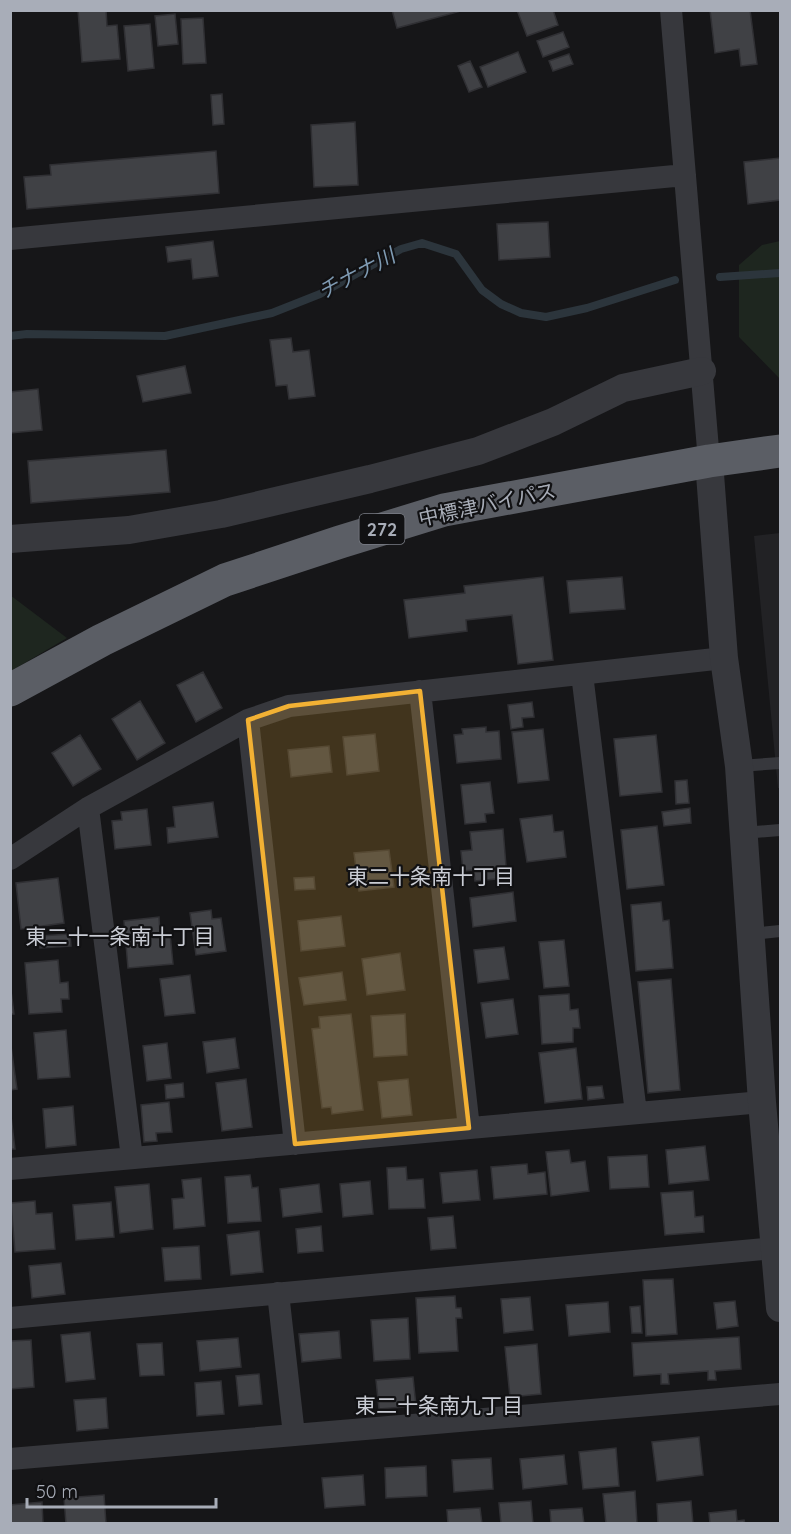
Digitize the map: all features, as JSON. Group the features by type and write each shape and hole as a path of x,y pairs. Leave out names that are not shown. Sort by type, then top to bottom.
{"highway":[{"name":"中標津バイパス","path":"10,690 102,640 225,580 340,542 444,510 709,461 780,451"}],"street":[{"path":"671,10 724,658 738,766 767,1102 780,1308"},
{"path":"10,238 685,175"},
{"path":"10,539 129,530 221,514 370,479 478,451 553,422 623,388 702,371"},
{"path":"10,859 88,808 248,720 289,706 724,658"},
{"path":"582,674 636,1113"},
{"path":"420,691 470,1128"},
{"path":"248,720 295,1144"},
{"path":"88,808 132,1158"},
{"path":"10,1169 767,1102"},
{"path":"10,1318 278,1293 777,1241"},
{"path":"278,1293 294,1435"},
{"path":"10,1458 780,1394"}],"lane":[{"path":"738,766 780,763"},
{"path":"743,833 780,830"},
{"path":"751,934 780,931"}],"highlighted area":[{"path":"420,691 469,1128 295,1144 248,720 289,706"}],"shaded area":[{"path":"780,241 780,379 739,337 739,265 762,245"},
{"path":"780,533 780,788 778,788 754,536"},
{"path":"10,595 67,638 11,671 10,671"}],"building":[{"path":"78,10 106,10 107,26 117,25 120,59 82,62"},
{"path":"392,10 461,10 461,11 397,28"},
{"path":"517,10 553,10 558,25 527,36"},
{"path":"710,10 750,10 757,64 741,66 739,49 715,53"},
{"path":"175,14 178,44 158,46 155,16"},
{"path":"203,18 206,63 183,64 181,19"},
{"path":"150,24 154,68 128,71 124,26"},
{"path":"563,32 569,47 543,57 537,41"},
{"path":"518,52 526,72 488,87 480,67"},
{"path":"569,54 573,64 553,71 549,61"},
{"path":"470,61 482,87 469,92 458,66"},
{"path":"222,94 224,124 213,125 211,95"},
{"path":"355,122 358,185 314,187 311,125"},
{"path":"216,151 219,193 27,209 24,177 51,175 50,165"},
{"path":"780,158 780,200 748,204 744,162"},
{"path":"548,222 550,257 499,260 497,224"},
{"path":"213,241 218,276 193,279 191,259 168,262 166,247"},
{"path":"291,338 293,352 309,350 315,396 289,399 287,385 276,386 270,340"},
{"path":"185,366 191,393 143,402 137,376"},
{"path":"38,389 42,430 10,433 10,392"},
{"path":"166,450 170,492 31,503 28,461"},
{"path":"543,577 553,660 518,664 512,615 466,620 467,631 409,638 404,600 465,593 464,586"},
{"path":"622,577 625,609 570,613 567,581"},
{"path":"203,672 222,708 196,722 177,685"},
{"path":"140,701 165,743 137,760 112,719"},
{"path":"532,702 534,717 522,718 523,727 511,729 508,705"},
{"path":"486,727 486,732 499,731 501,759 457,763 454,735 463,734 462,729"},
{"path":"543,729 549,780 518,783 512,732"},
{"path":"375,734 379,771 347,775 343,737"},
{"path":"80,735 101,769 73,786 52,753"},
{"path":"656,735 662,792 620,796 614,739"},
{"path":"329,746 332,772 291,777 288,750"},
{"path":"687,780 689,803 676,804 675,781"},
{"path":"490,782 494,813 485,814 486,822 465,824 461,785"},
{"path":"213,802 218,837 168,843 167,828 175,827 173,807"},
{"path":"690,808 691,823 664,826 662,812"},
{"path":"147,809 151,845 115,849 112,821 122,820 121,812"},
{"path":"552,815 554,832 563,831 566,857 527,862 520,819"},
{"path":"657,826 664,885 627,889 621,830"},
{"path":"503,829 507,878 475,881 474,870 463,871 461,851 472,850 470,832"},
{"path":"389,850 394,887 359,891 354,853"},
{"path":"314,877 315,889 295,890 294,878"},
{"path":"58,878 64,923 21,929 16,883"},
{"path":"513,892 516,921 473,927 470,898"},
{"path":"661,902 663,921 669,920 673,968 636,971 631,905"},
{"path":"211,910 212,919 221,918 226,951 196,955 190,913"},
{"path":"341,916 345,946 301,951 298,921"},
{"path":"159,917 160,934 170,934 173,964 128,968 124,921"},
{"path":"70,934 71,946 40,948 40,936"},
{"path":"564,940 569,986 544,988 539,942"},
{"path":"504,947 509,979 478,983 474,950"},
{"path":"400,953 405,990 367,995 362,959"},
{"path":"58,960 60,983 68,982 69,999 61,999 62,1012 29,1014 25,963"},
{"path":"342,972 346,1000 304,1005 299,978"},
{"path":"190,975 195,1013 165,1016 160,979"},
{"path":"671,979 680,1090 648,1093 638,982"},
{"path":"10,983 14,1014 10,1014"},
{"path":"569,994 570,1010 578,1009 580,1028 573,1028 573,1042 542,1044 539,996"},
{"path":"513,999 518,1034 486,1038 481,1003"},
{"path":"351,1014 363,1110 332,1114 331,1107 322,1108 312,1029 320,1028 319,1017"},
{"path":"405,1014 407,1055 374,1057 371,1016"},
{"path":"66,1030 70,1077 38,1079 34,1033"},
{"path":"235,1038 239,1068 207,1073 203,1042"},
{"path":"10,1039 17,1089 10,1090"},
{"path":"167,1043 171,1078 147,1081 143,1046"},
{"path":"576,1048 582,1099 545,1103 539,1053"},
{"path":"246,1079 252,1127 222,1131 216,1083"},
{"path":"408,1079 412,1115 382,1118 378,1082"},
{"path":"183,1083 184,1097 166,1099 165,1085"},
{"path":"602,1086 604,1098 588,1100 587,1087"},
{"path":"169,1102 172,1132 156,1133 157,1141 144,1142 141,1105"},
{"path":"73,1106 76,1145 46,1148 43,1109"},
{"path":"10,1108 15,1149 10,1149"},
{"path":"705,1146 709,1180 669,1184 666,1150"},
{"path":"569,1150 571,1163 585,1161 589,1191 551,1196 546,1152"},
{"path":"647,1155 649,1187 610,1189 608,1157"},
{"path":"527,1164 528,1174 545,1172 547,1194 494,1199 491,1167"},
{"path":"406,1167 407,1180 423,1179 425,1208 389,1209 387,1168"},
{"path":"477,1170 480,1200 443,1203 440,1173"},
{"path":"250,1175 252,1188 258,1187 261,1221 228,1223 225,1177"},
{"path":"201,1178 205,1226 174,1229 172,1199 184,1198 182,1180"},
{"path":"370,1181 373,1214 343,1217 340,1184"},
{"path":"149,1184 153,1229 120,1233 115,1187"},
{"path":"319,1184 322,1212 283,1217 280,1189"},
{"path":"693,1191 695,1217 703,1216 704,1232 665,1235 661,1193"},
{"path":"35,1201 36,1214 52,1213 55,1249 15,1252 11,1203"},
{"path":"111,1202 114,1237 76,1240 73,1205"},
{"path":"453,1216 456,1248 431,1250 428,1218"},
{"path":"321,1226 323,1251 298,1253 296,1229"},
{"path":"259,1231 263,1272 231,1275 227,1235"},
{"path":"199,1246 201,1279 165,1281 162,1248"},
{"path":"61,1263 65,1294 32,1298 29,1266"},
{"path":"673,1279 677,1334 646,1336 643,1280"},
{"path":"455,1296 456,1308 461,1308 462,1318 456,1318 458,1351 419,1353 416,1298"},
{"path":"530,1297 533,1330 504,1333 501,1299"},
{"path":"735,1301 738,1326 717,1329 714,1303"},
{"path":"608,1302 610,1332 569,1336 566,1305"},
{"path":"640,1306 642,1333 632,1333 630,1307"},
{"path":"408,1318 410,1359 374,1361 371,1320"},
{"path":"339,1331 341,1358 302,1362 299,1334"},
{"path":"90,1332 95,1379 66,1382 61,1335"},
{"path":"739,1337 741,1369 715,1371 716,1380 708,1380 708,1371 668,1374 669,1384 661,1384 661,1374 634,1376 632,1343"},
{"path":"238,1338 241,1367 200,1371 197,1341"},
{"path":"31,1340 34,1387 10,1389 10,1341"},
{"path":"162,1343 164,1375 140,1376 137,1344"},
{"path":"537,1344 541,1394 510,1397 505,1347"},
{"path":"259,1374 262,1404 239,1406 236,1376"},
{"path":"413,1377 416,1406 379,1409 376,1380"},
{"path":"221,1381 224,1414 197,1416 195,1383"},
{"path":"106,1398 108,1428 77,1431 74,1400"},
{"path":"699,1437 703,1475 657,1481 652,1442"},
{"path":"616,1448 619,1486 583,1489 579,1452"},
{"path":"564,1455 567,1484 523,1489 520,1459"},
{"path":"491,1458 493,1489 454,1492 452,1460"},
{"path":"426,1466 427,1496 386,1498 385,1468"},
{"path":"363,1475 365,1505 325,1508 322,1478"},
{"path":"635,1491 637,1524 606,1524 603,1494"},
{"path":"104,1495 106,1524 66,1524 64,1498"},
{"path":"531,1501 533,1524 501,1524 499,1503"},
{"path":"691,1501 693,1524 658,1524 657,1504"},
{"path":"42,1502 43,1524 10,1524 10,1505"},
{"path":"480,1508 482,1524 448,1524 447,1510"},
{"path":"582,1508 584,1524 551,1524 550,1510"},
{"path":"736,1510 737,1521 744,1520 745,1524 710,1524 709,1513"}],"waterway":[{"name":"チナナ川","path":"10,336 27,334 165,336 272,313 320,294 401,249 422,243 456,254 482,290 501,304 521,313 546,317 587,308 675,280"},
{"name":"チナナ川","path":"720,277 780,273"}],"district":[{"name":"東二十条南十丁目","path":"431,876"},
{"name":"東二十一条南十丁目","path":"120,936"},
{"name":"東二十条南九丁目","path":"439,1405"}]}
